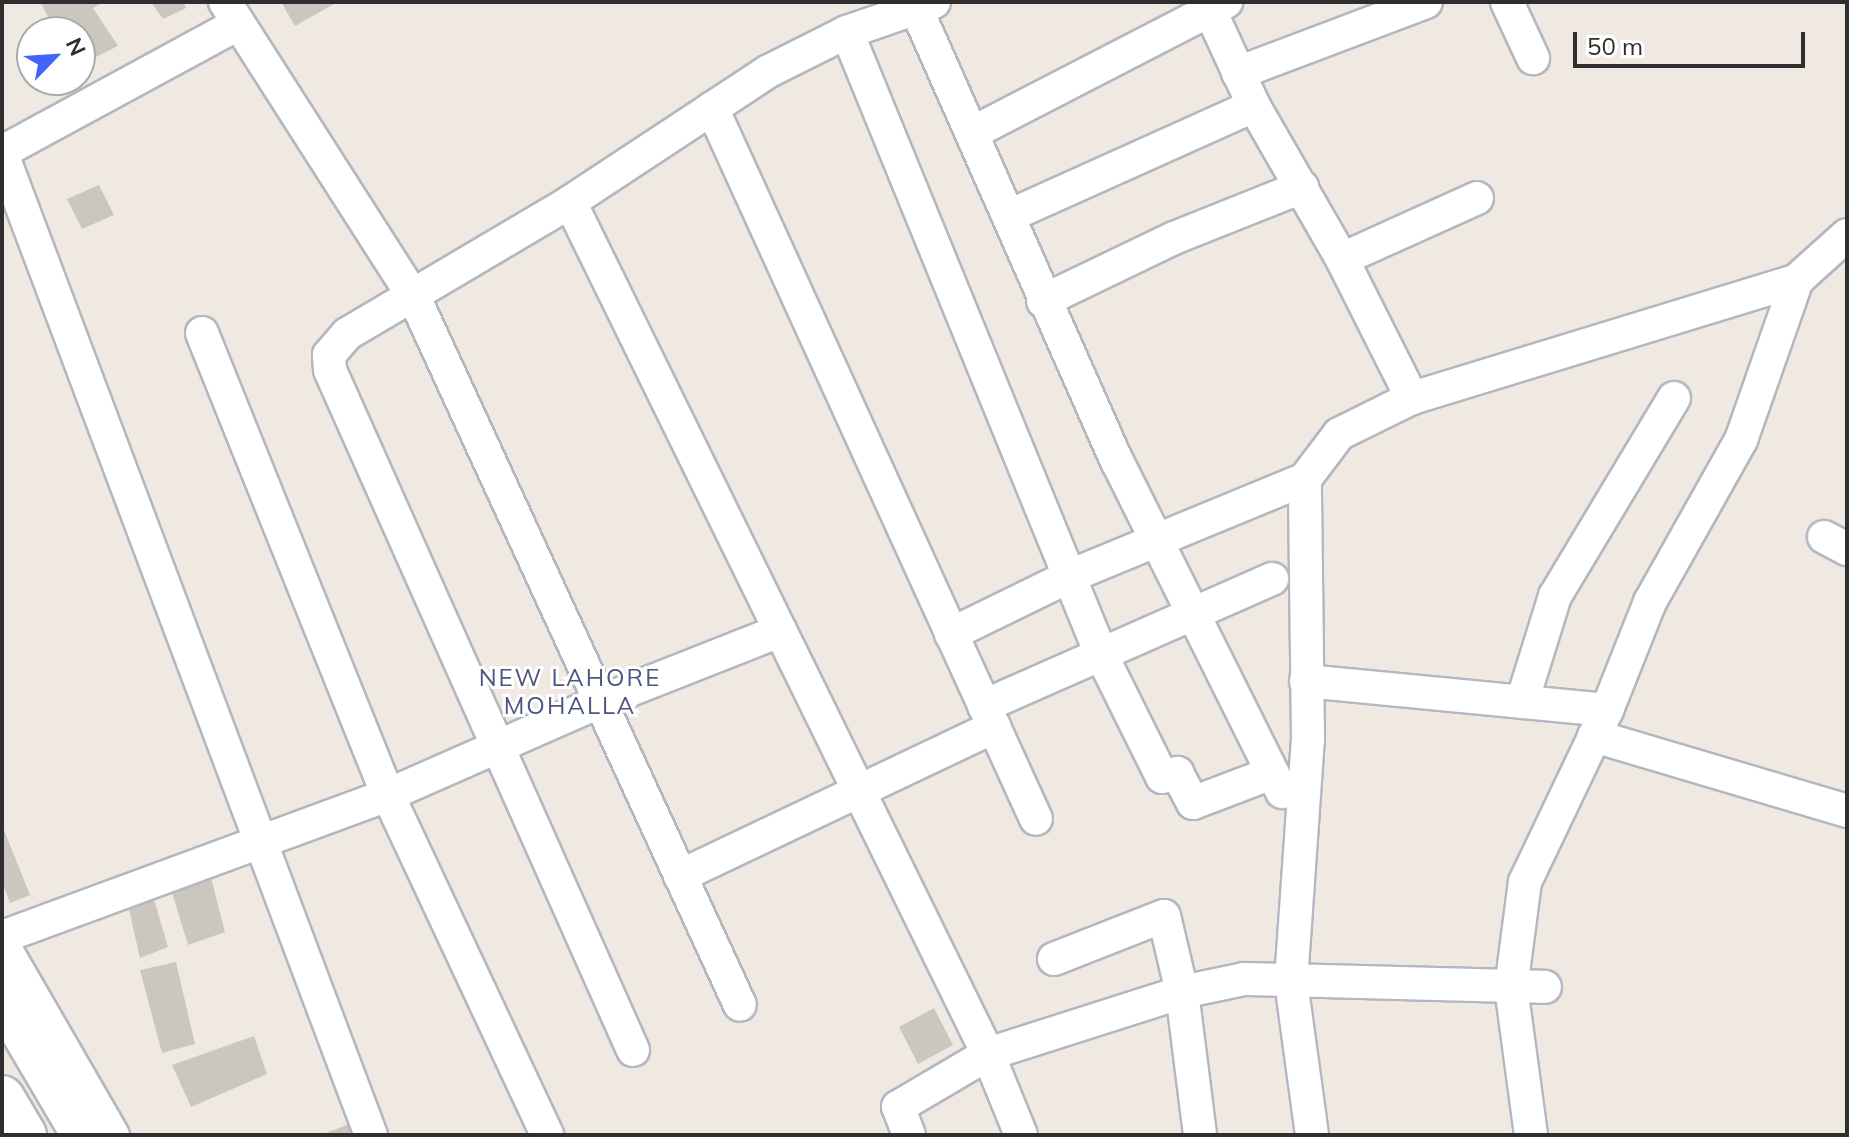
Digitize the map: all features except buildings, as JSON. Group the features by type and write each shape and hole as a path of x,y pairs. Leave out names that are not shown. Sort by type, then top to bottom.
{"main road":[{"path":"2,995 84,1135"},
{"path":"2,1098 24,1135"}],"street":[{"path":"1238,73 1426,2"},
{"path":"1507,2 1533,58"},
{"path":"974,132 1214,4 1238,73 1254,106 1342,259 1412,398"},
{"path":"633,1050 330,370 335,344 570,202 804,51 847,32 925,5 1043,301 1155,539 1303,830"},
{"path":"371,1135 2,153 232,13 414,297 597,703 740,1005"},
{"path":"847,32 1101,654 1162,777 1177,773 1193,803 1272,773"},
{"path":"1011,215 1254,106"},
{"path":"712,108 1036,819"},
{"path":"1043,301 1174,238 1302,187"},
{"path":"1342,259 1477,198"},
{"path":"570,202 988,1054 1021,1135"},
{"path":"951,634 1070,576 1305,479 1339,434 1412,398 1797,280 1847,235"},
{"path":"1531,1135 1511,988 1525,882 1600,723 1650,602 1741,440 1797,280"},
{"path":"202,333 388,795 547,1135"},
{"path":"1522,702 1555,596 1674,398"},
{"path":"1305,479 1303,830 1291,981 1312,1135"},
{"path":"680,876 858,791 1101,654 1272,579"},
{"path":"113,1135 2,940 388,795 597,703 780,631"},
{"path":"1306,681 1522,702 1600,723 1847,811"},
{"path":"1054,959 1164,916 1182,992 1200,1135"},
{"path":"909,1135 898,1107 988,1054 1182,992 1244,979 1545,987"}],"district":[{"name":"NEW LAHORE MOHALLA","path":"570,692"}]}
